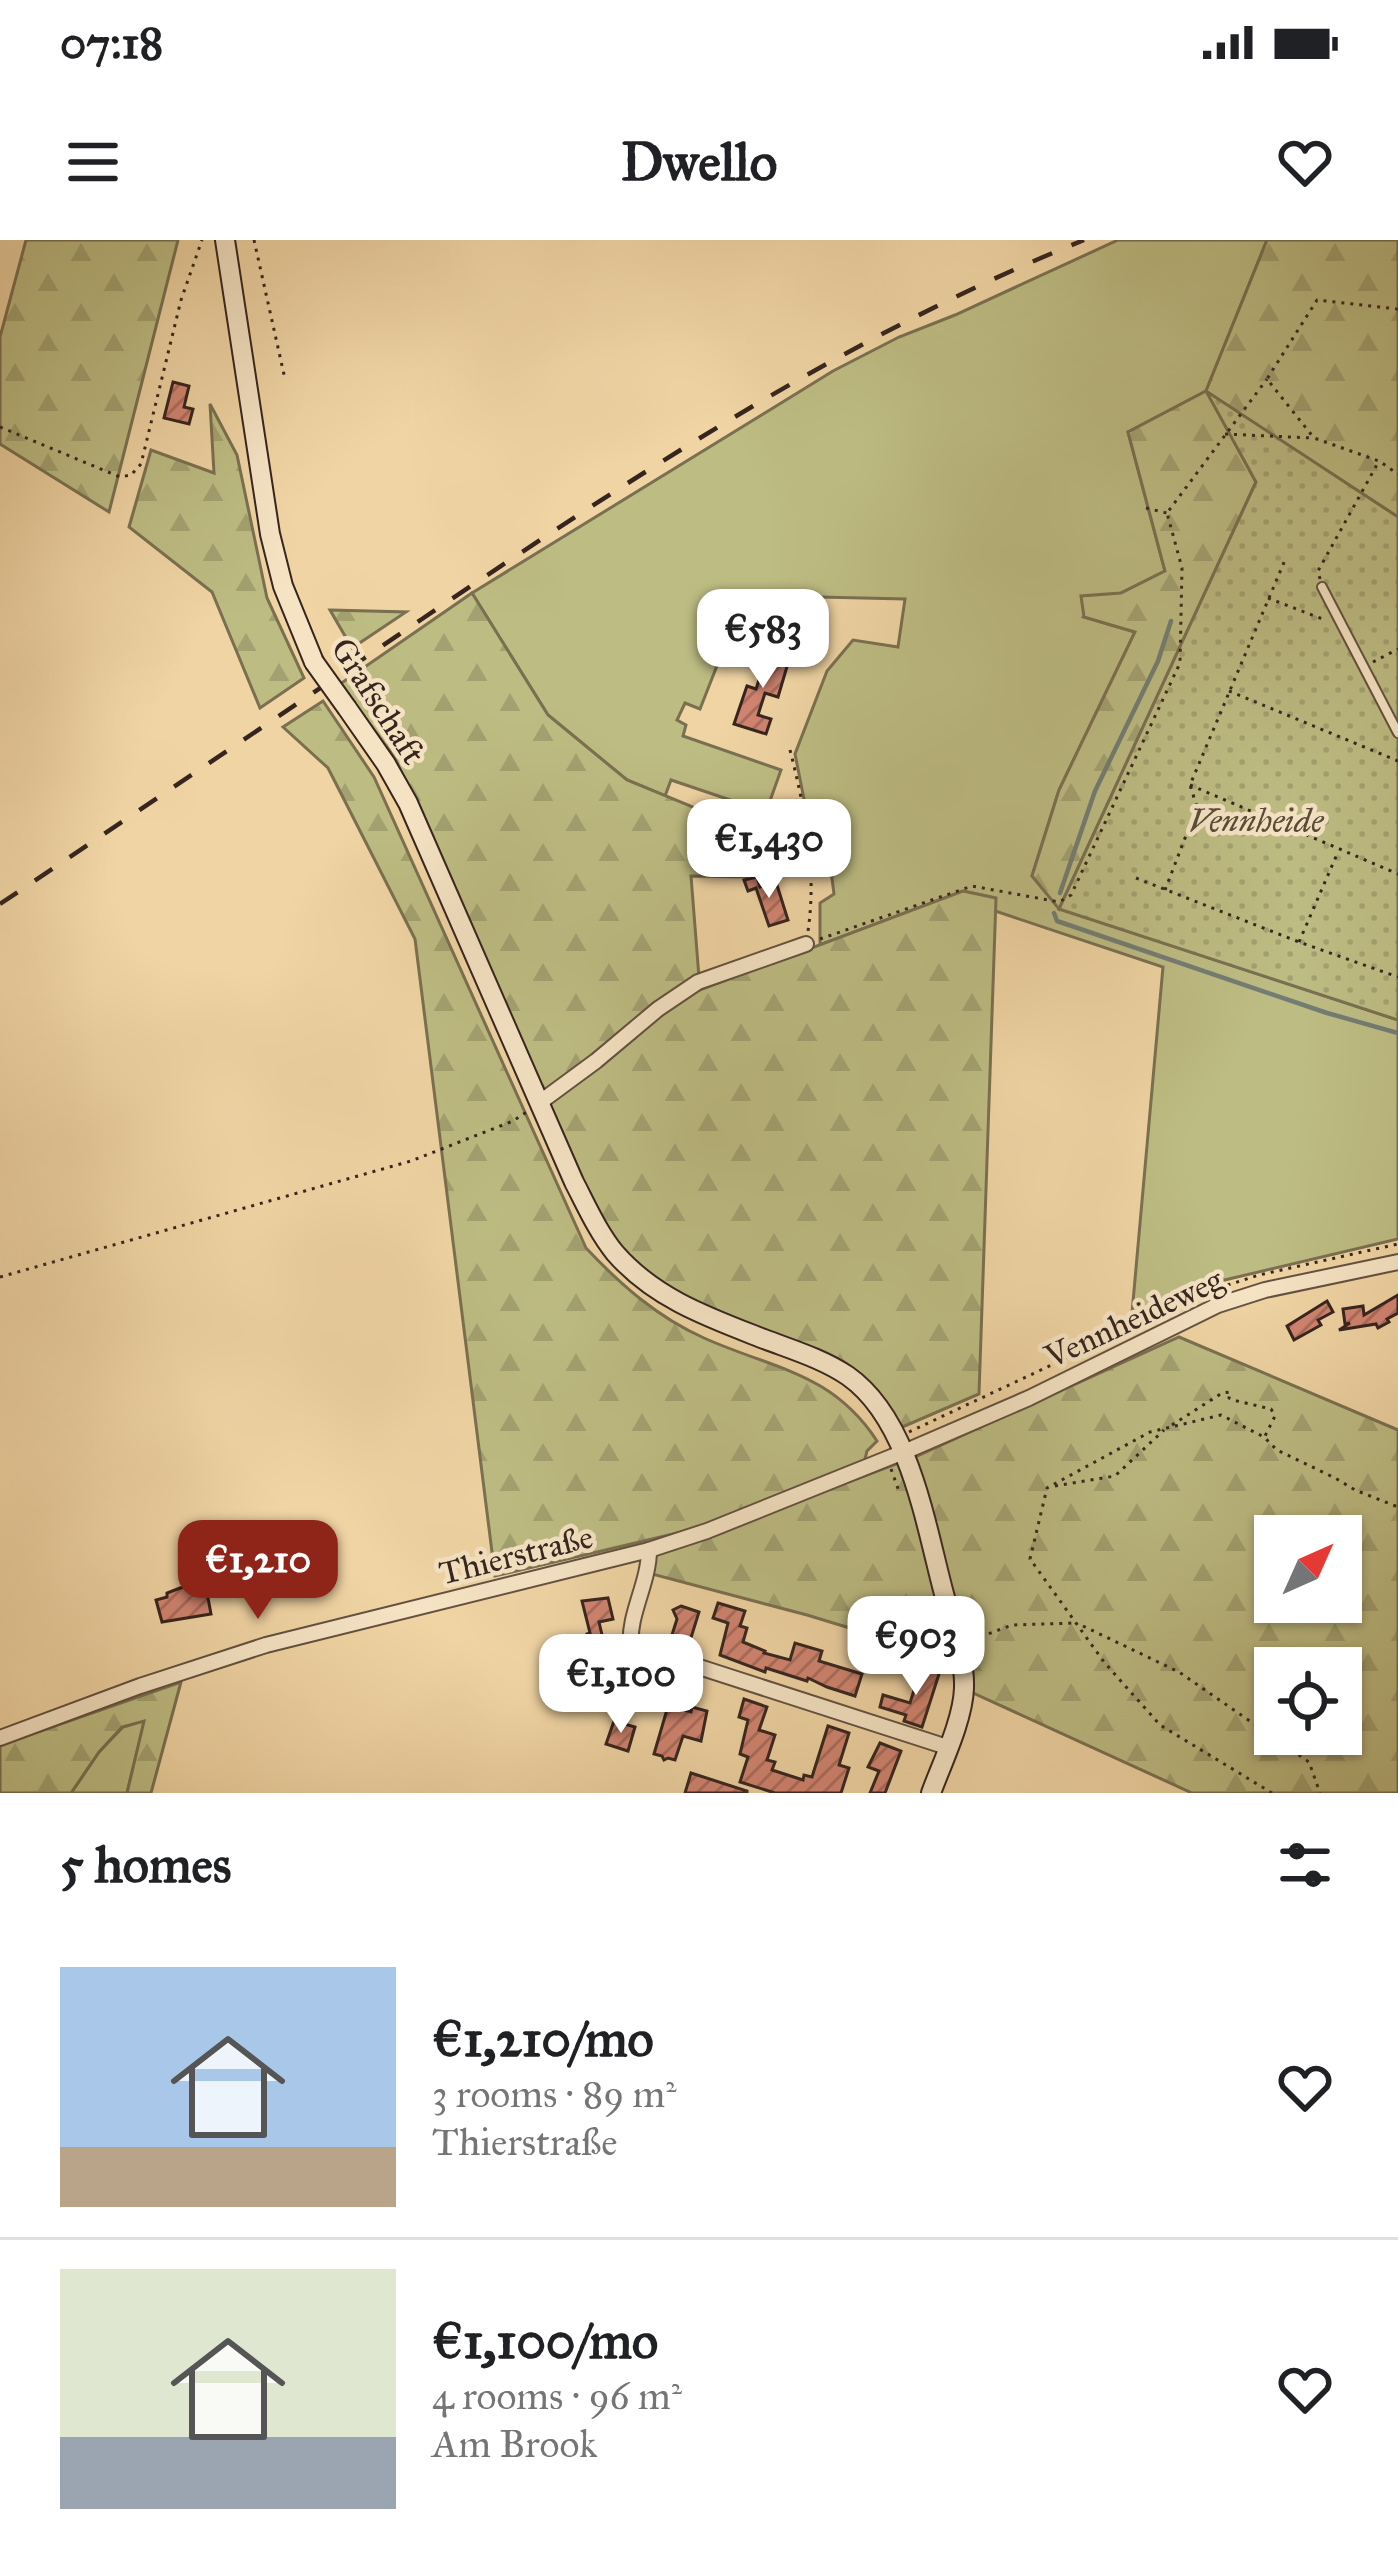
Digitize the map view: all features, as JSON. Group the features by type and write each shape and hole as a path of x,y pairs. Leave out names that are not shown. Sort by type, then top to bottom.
{"street":[{"name":"Grafschaft","path":"225,240 270,535 283,586 314,662 408,803 596,1226 635,1273 666,1296 702,1316 800,1353 848,1377 881,1411 895,1456 917,1492 964,1689 931,1793"},
{"path":"539,1103 698,982 806,944"},
{"name":"Vennheideweg","path":"895,1456 1029,1398 1218,1305 1265,1290 1398,1262"},
{"name":"Thierstraße","path":"0,1738 266,1646 649,1550 895,1456"},
{"path":"649,1550 649,1573 630,1634 631,1646 947,1747"}],"lane":[{"path":"1322,586 1398,733"}],"path":[{"path":"0,427 120,477 131,475 141,464 202,240"},
{"path":"254,240 285,379"},
{"path":"1167,513 1267,379 1318,300 1398,309"},
{"path":"1267,379 1314,438"},
{"path":"1226,434 1314,438 1379,461 1398,474"},
{"path":"1322,586 1318,571 1379,461"},
{"path":"1146,508 1167,513"},
{"path":"790,750 809,854 811,912 806,944 972,886 1059,902 1071,895 1180,663 1182,568 1167,513"},
{"path":"1165,890 1197,807 1190,784 1285,560"},
{"path":"1268,598 1343,627"},
{"path":"1364,667 1398,650"},
{"path":"1229,691 1398,761"},
{"path":"1190,784 1398,874"},
{"path":"1299,942 1339,850"},
{"path":"1136,878 1398,977"},
{"path":"0,1277 411,1161 517,1120"},
{"path":"1047,1488 1115,1476 1166,1429 1222,1393 1270,1409 1275,1417 1264,1437"},
{"path":"1272,1793 1160,1725 1105,1662 1030,1559 1047,1488 1150,1432 1221,1415 1264,1437 1277,1450 1398,1507"},
{"path":"895,1456 899,1493"},
{"path":"927,1596 938,1639 951,1650 1012,1625 1078,1623 1178,1672 1310,1762 1321,1793"}],"green space":[{"path":"26,240 178,240 109,512 0,444 0,337"},
{"path":"1118,240 1267,240 1206,391 1128,432 1165,571 1084,617 1135,632 1059,790 1032,876 1060,909 1398,1020 1398,1239 1212,1283 1131,1324 1163,967 995,911 995,898 963,891 820,945 820,903 834,894 826,831 810,829 795,754 827,671 853,640 898,647 905,599 776,596 748,665 720,658 700,709 685,703 677,720 686,725 683,736 781,770 766,812 671,780 665,796 627,780 548,715 472,593 833,371"},
{"path":"1267,240 1398,240 1398,517 1208,393 1256,482 1059,909 1032,876 1059,790 1135,632 1084,617 1081,596 1121,593 1165,571 1128,432 1206,391"},
{"name":"Vennheide","path":"1206,391 1398,517 1398,1020 1059,909 1256,482"},
{"path":"210,404 237,455 267,598 304,678 260,708 212,592 129,527 151,450 214,473"},
{"path":"472,593 548,715 627,780 744,828 747,877 691,876 700,990 963,891 996,898 979,1394 900,1428 877,1390 706,1310 638,1267 603,1225 395,758 340,684"},
{"path":"330,610 406,612 352,648"},
{"path":"323,701 374,777 586,1248 626,1287 671,1320 704,1338 800,1375 841,1400 877,1441 864,1463 707,1526 495,1576 415,939 328,768 283,727"},
{"path":"1179,1337 1398,1430 1398,1793 1192,1793 971,1692 968,1664 648,1573 650,1557 917,1456"},
{"path":"181,1682 151,1793 127,1793 144,1721 122,1727 71,1793 0,1793 0,1745"},
{"path":"145,1720 127,1793 71,1793 123,1727"}],"building":[{"path":"173,382 189,386 184,407 193,409 189,424 164,418"},
{"path":"770,646 791,653 778,697 765,693 758,715 771,719 766,734 734,724 747,686 756,689"},
{"path":"757,877 760,887 776,882 788,920 769,926 756,888 748,891 744,880"},
{"path":"1398,1295 1398,1313 1389,1322 1378,1328 1376,1324 1339,1330 1350,1323 1345,1324 1343,1309 1363,1306 1364,1315"},
{"path":"1327,1301 1333,1312 1294,1340 1287,1326"},
{"path":"205,1582 211,1614 162,1622 156,1600"},
{"path":"608,1598 613,1619 599,1622 610,1669 588,1674 583,1651 591,1650 590,1633 582,1601"},
{"path":"718,1603 745,1611 740,1626 747,1628 743,1642 764,1653 790,1660 795,1643 822,1651 819,1661 862,1674 855,1696 720,1655 728,1623 713,1618"},
{"path":"681,1606 699,1612 689,1644 671,1638 677,1619 673,1610"},
{"path":"626,1660 668,1670 666,1675 676,1678 671,1695 620,1680"},
{"path":"922,1665 940,1671 922,1727 904,1721 906,1715 880,1707 883,1695 910,1703"},
{"path":"744,1699 767,1707 759,1730 775,1735 767,1760 775,1762 772,1770 803,1780 804,1775 812,1777 828,1726 849,1733 839,1765 849,1768 841,1793 775,1793 740,1782 748,1757 740,1754 748,1720 739,1717"},
{"path":"668,1706 707,1711 701,1741 683,1736 675,1760 654,1754"},
{"path":"614,1721 635,1727 628,1751 606,1744"},
{"path":"880,1743 901,1751 885,1793 870,1793 879,1771 868,1767"},
{"path":"691,1773 747,1791 747,1793 685,1793"}],"waterway":[{"path":"1060,893 1095,791 1158,661 1171,621"},
{"path":"1054,913 1057,921 1398,1033"}],"railway":[{"path":"0,904 502,566 743,412 910,320 1084,240"}]}
